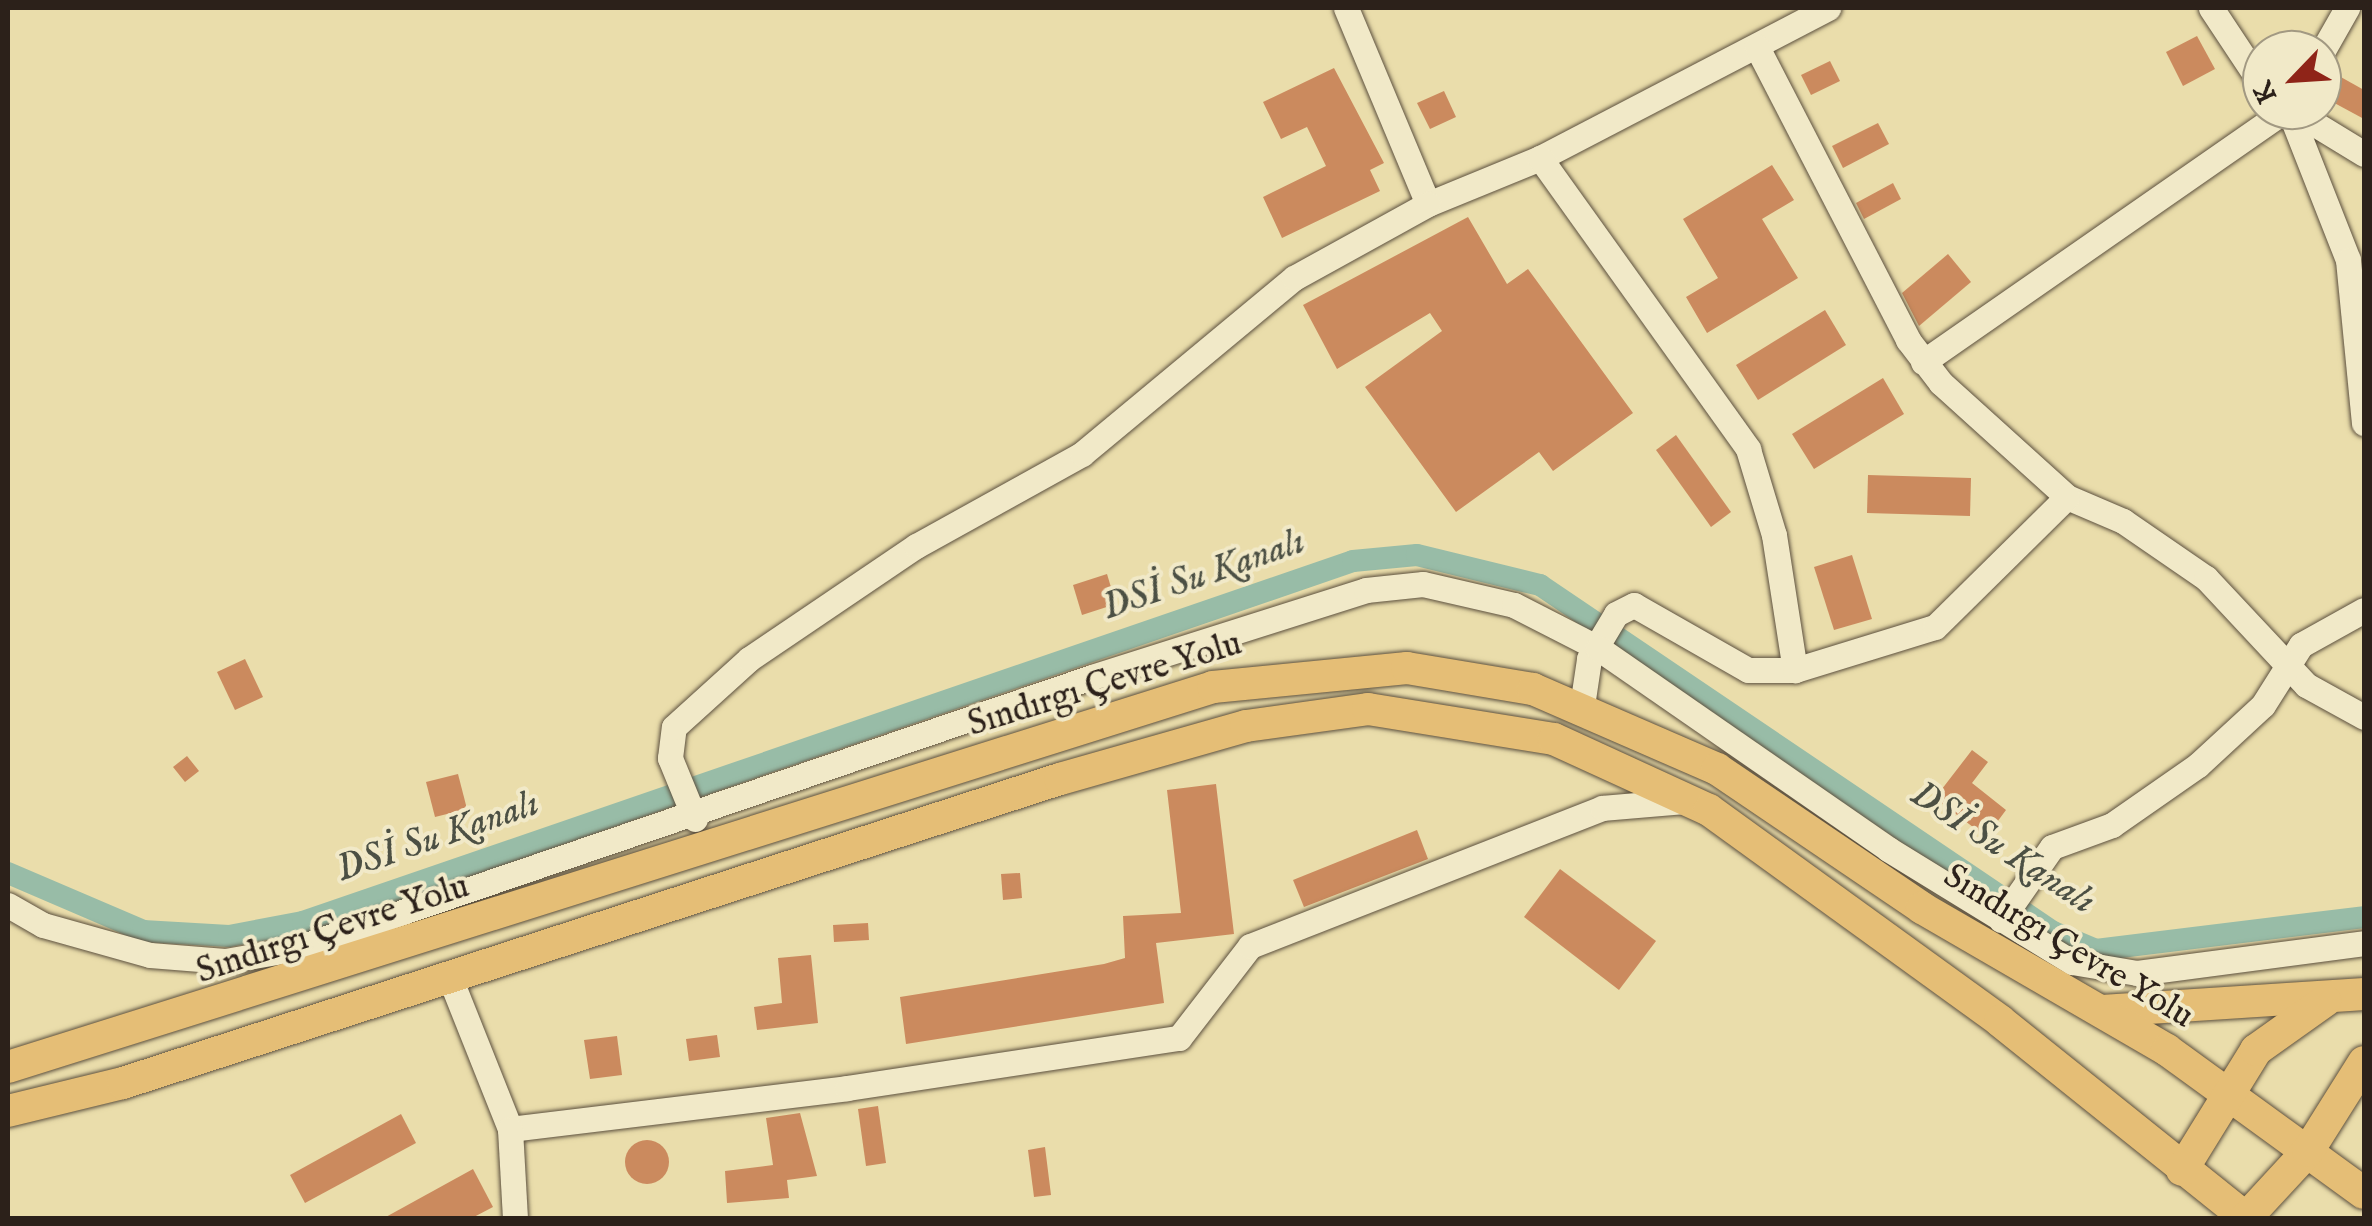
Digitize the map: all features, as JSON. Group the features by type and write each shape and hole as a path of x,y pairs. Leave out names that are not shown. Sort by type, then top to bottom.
{"main road":[{"name":"Sındırgı Çevre Yolu","path":"8,1067 624,879 1255,678 1407,668 1582,706 1717,768 1922,908 2102,1011 2225,1090 2364,1193"},
{"path":"8,1111 450,978 1060,779 1300,717 1368,709 1490,723 1554,739 1692,801 2000,1022 2246,1218 2308,1151 2364,1062"},
{"path":"450,978 457,953 624,879"},
{"path":"2102,1011 2349,996"},
{"path":"2182,1170 2225,1090 2288,1020 2349,996"}],"street":[{"path":"1346,8 1428,204"},
{"path":"692,811 669,748 674,726 748,659 916,546 1082,454 1294,278 1428,204 1540,158 1828,8"},
{"path":"2211,8 2242,55"},
{"path":"2334,30 2346,8"},
{"path":"1757,46 1923,362 2067,496 2124,521 2206,578 2327,701 2364,717"},
{"path":"1923,362 2260,130"},
{"path":"2297,130 2348,260 2364,423"},
{"path":"2323,130 2364,154"},
{"path":"1540,158 1748,449 1774,535 1795,670"},
{"path":"1582,706 1599,644 1616,614 1652,609 1748,670 1795,670 1934,627 2067,496"},
{"path":"8,904 114,948 225,960 294,948 903,738 1366,590 1468,591 1599,644 2072,962 2137,973 2364,943"},
{"path":"2004,917 2052,847 2112,825 2198,766 2292,669 2310,638 2364,610"},
{"path":"510,1129 1179,1038 1250,946 1602,808 1692,801"},
{"path":"450,978 510,1129 515,1218"}],"building":[{"path":"2197,36 2215,69 2183,86 2166,52"},
{"path":"1830,61 1840,81 1811,95 1801,75"},
{"path":"1334,68 1384,163 1370,170 1380,191 1282,238 1263,197 1326,166 1307,127 1281,139 1263,102"},
{"path":"2342,78 2364,90 2364,119 2342,107"},
{"path":"1444,91 1456,117 1430,129 1417,103"},
{"path":"1878,123 1889,144 1843,168 1832,146"},
{"path":"1772,165 1794,200 1762,219 1798,278 1707,333 1686,297 1718,278 1683,219"},
{"path":"1893,183 1901,199 1864,219 1856,203"},
{"path":"1468,217 1507,284 1528,269 1633,413 1553,471 1539,452 1456,512 1365,387 1442,331 1430,313 1337,369 1303,305"},
{"path":"1948,254 1971,282 1919,326 1902,293"},
{"path":"1825,310 1846,345 1758,400 1736,365"},
{"path":"1883,378 1904,414 1814,469 1792,434"},
{"path":"1676,435 1731,512 1711,527 1656,450"},
{"path":"1868,475 1971,478 1970,516 1867,513"},
{"path":"1852,555 1872,619 1834,630 1814,567"},
{"path":"1107,574 1116,604 1082,615 1073,585"},
{"path":"245,659 263,697 235,710 217,672"},
{"path":"1972,750 1988,762 1972,783 2006,810 1986,837 1935,798"},
{"path":"187,756 199,771 185,782 173,767"},
{"path":"458,774 467,809 435,817 426,782"},
{"path":"1216,784 1234,934 1156,943 1164,1003 906,1044 900,997 1125,958 1123,916 1181,913 1167,790"},
{"path":"1417,830 1428,859 1304,907 1293,880"},
{"path":"1560,869 1656,941 1619,990 1524,917"},
{"path":"1020,873 1022,898 1003,900 1001,874"},
{"path":"868,923 869,940 834,942 833,925"},
{"path":"811,955 818,1023 757,1030 754,1007 782,1003 778,958"},
{"path":"717,1035 720,1057 689,1061 686,1039"},
{"path":"617,1036 622,1075 590,1079 584,1040"},
{"path":"878,1106 886,1163 866,1166 858,1109"},
{"path":"800,1113 817,1176 787,1180 789,1198 727,1203 725,1171 773,1165 766,1118"},
{"path":"401,1114 416,1143 305,1203 290,1175"},
{"path":"647,1140 663,1146 669,1162 663,1178 647,1184 631,1178 625,1162 631,1146"},
{"path":"1045,1147 1051,1195 1034,1197 1028,1150"},
{"path":"473,1169 493,1207 472,1218 384,1218"}],"waterway":[{"name":"DSİ Su Kanalı","path":"8,873 143,931 229,936 303,922 1353,561 1417,555 1540,585 2053,932 2096,950 2364,917"}]}
